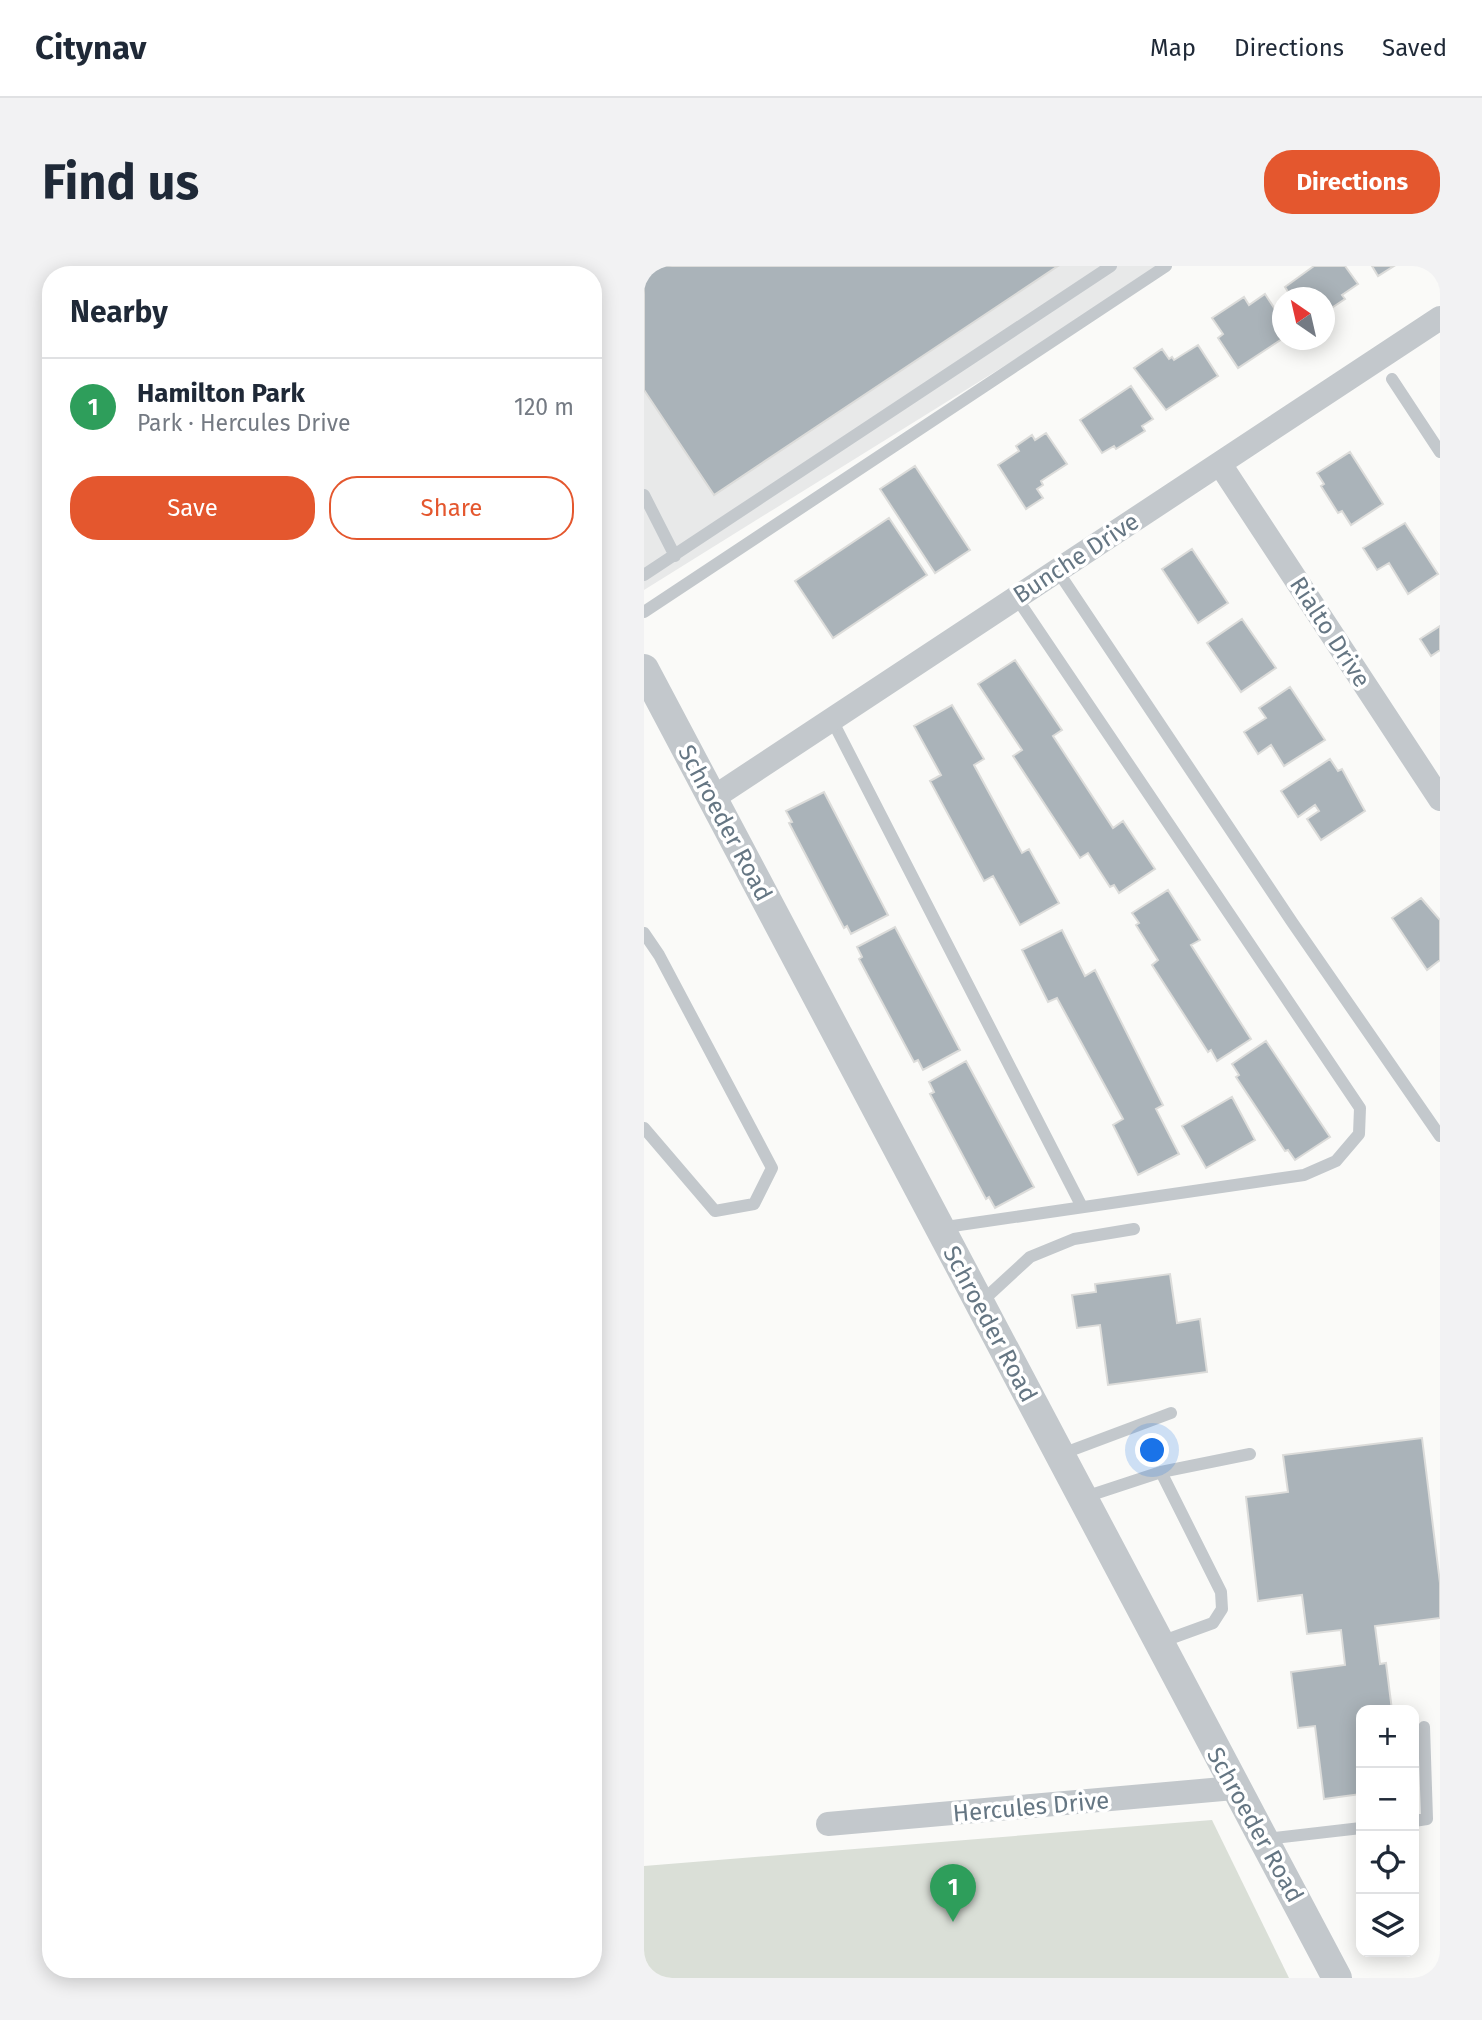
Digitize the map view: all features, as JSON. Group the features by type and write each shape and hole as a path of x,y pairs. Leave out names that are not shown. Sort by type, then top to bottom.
{"street":[{"name":"Bunche Drive","path":"713,798 1440,318"},
{"name":"Rialto Drive","path":"1220,464 1436,784"},
{"name":"Schroeder Road","path":"644,669 1157,1643 1234,1788 1265,1839 1337,1978"},
{"name":"Hercules Drive","path":"828,1824 1234,1788"}],"lane":[{"path":"644,575 1111,266"},
{"path":"644,612 1166,266"},
{"path":"1392,379 1440,452"},
{"path":"644,495 675,556"},
{"path":"1057,570 1292,922 1440,1136"},
{"path":"939,1228 1304,1175 1335,1161 1359,1134 1360,1108 1016,597"},
{"path":"832,720 1081,1206"},
{"path":"644,933 659,956 772,1168 754,1204 715,1211 644,1128"},
{"path":"979,1304 1030,1257 1074,1239 1134,1229"},
{"path":"1059,1455 1171,1413"},
{"path":"1082,1498 1161,1472 1251,1454"},
{"path":"1157,1643 1213,1623 1222,1609 1221,1592 1161,1472"},
{"path":"1419,1820 1427,1819 1424,1727"},
{"path":"1265,1839 1356,1829"}],"shaded area":[{"path":"644,266 1165,266 644,590"},
{"path":"1212,1820 1289,1978 644,1978 644,1866"}],"building":[{"path":"644,266 1058,266 714,495 644,390"},
{"path":"1314,266 1345,266 1358,284 1342,295 1345,299 1335,306 1335,287 1285,287"},
{"path":"1372,266 1394,266 1378,276"},
{"path":"1265,294 1272,305 1272,346 1238,368 1218,338 1223,334 1212,318 1244,297 1249,305"},
{"path":"1198,345 1218,376 1166,410 1134,368 1162,349 1169,359 1172,357 1174,360"},
{"path":"1131,386 1153,419 1142,426 1145,431 1116,449 1114,446 1102,453 1080,420"},
{"path":"1046,433 1067,464 1041,481 1043,485 1037,489 1043,498 1026,509 998,465 1019,451 1016,446 1032,435 1035,440"},
{"path":"1350,452 1383,504 1351,525 1342,511 1338,513 1321,486 1324,484 1317,473"},
{"path":"915,466 970,550 935,573 880,489"},
{"path":"889,518 927,575 833,638 795,581"},
{"path":"1405,523 1438,574 1408,594 1389,563 1377,570 1363,548"},
{"path":"1192,549 1228,603 1198,623 1162,569"},
{"path":"1242,619 1276,668 1241,692 1207,643"},
{"path":"1440,626 1440,650 1431,656 1420,639"},
{"path":"1015,660 1062,730 1053,736 1113,828 1123,821 1155,869 1119,893 1114,885 1110,887 1088,853 1080,858 1013,756 1022,750 978,684"},
{"path":"1290,687 1325,740 1284,766 1271,745 1258,754 1244,732 1266,718 1259,708"},
{"path":"952,705 984,759 974,765 1022,853 1029,849 1059,903 1020,925 993,876 984,881 930,781 941,775 914,726"},
{"path":"1330,759 1338,771 1342,769 1365,811 1321,840 1307,819 1319,811 1315,805 1298,817 1281,791"},
{"path":"824,792 888,915 851,934 847,926 844,928 789,823 792,822 786,811"},
{"path":"1168,890 1200,940 1191,945 1251,1039 1217,1061 1211,1050 1208,1052 1152,965 1158,960 1136,925 1139,923 1132,913"},
{"path":"1421,898 1440,920 1440,960 1427,970 1392,918"},
{"path":"895,927 960,1050 923,1070 918,1060 914,1062 859,959 862,957 857,947"},
{"path":"1062,930 1085,976 1095,970 1163,1105 1156,1109 1179,1154 1138,1175 1113,1125 1123,1119 1057,998 1048,1002 1022,950"},
{"path":"1266,1041 1330,1137 1295,1160 1288,1150 1285,1151 1236,1077 1239,1075 1232,1064"},
{"path":"966,1061 1034,1187 995,1208 989,1197 986,1199 930,1094 934,1092 929,1082"},
{"path":"1232,1097 1255,1140 1206,1168 1182,1126"},
{"path":"1170,1274 1177,1323 1200,1319 1207,1372 1108,1385 1100,1325 1077,1328 1072,1295 1096,1292 1095,1284"},
{"path":"1422,1438 1440,1583 1440,1618 1375,1626 1380,1664 1386,1663 1391,1705 1356,1705 1356,1795 1324,1799 1315,1726 1298,1728 1291,1672 1345,1665 1341,1630 1307,1634 1302,1595 1258,1601 1246,1497 1288,1492 1283,1455"}],"place":[{"name":"Hamilton Park","path":"953,1922"}]}
